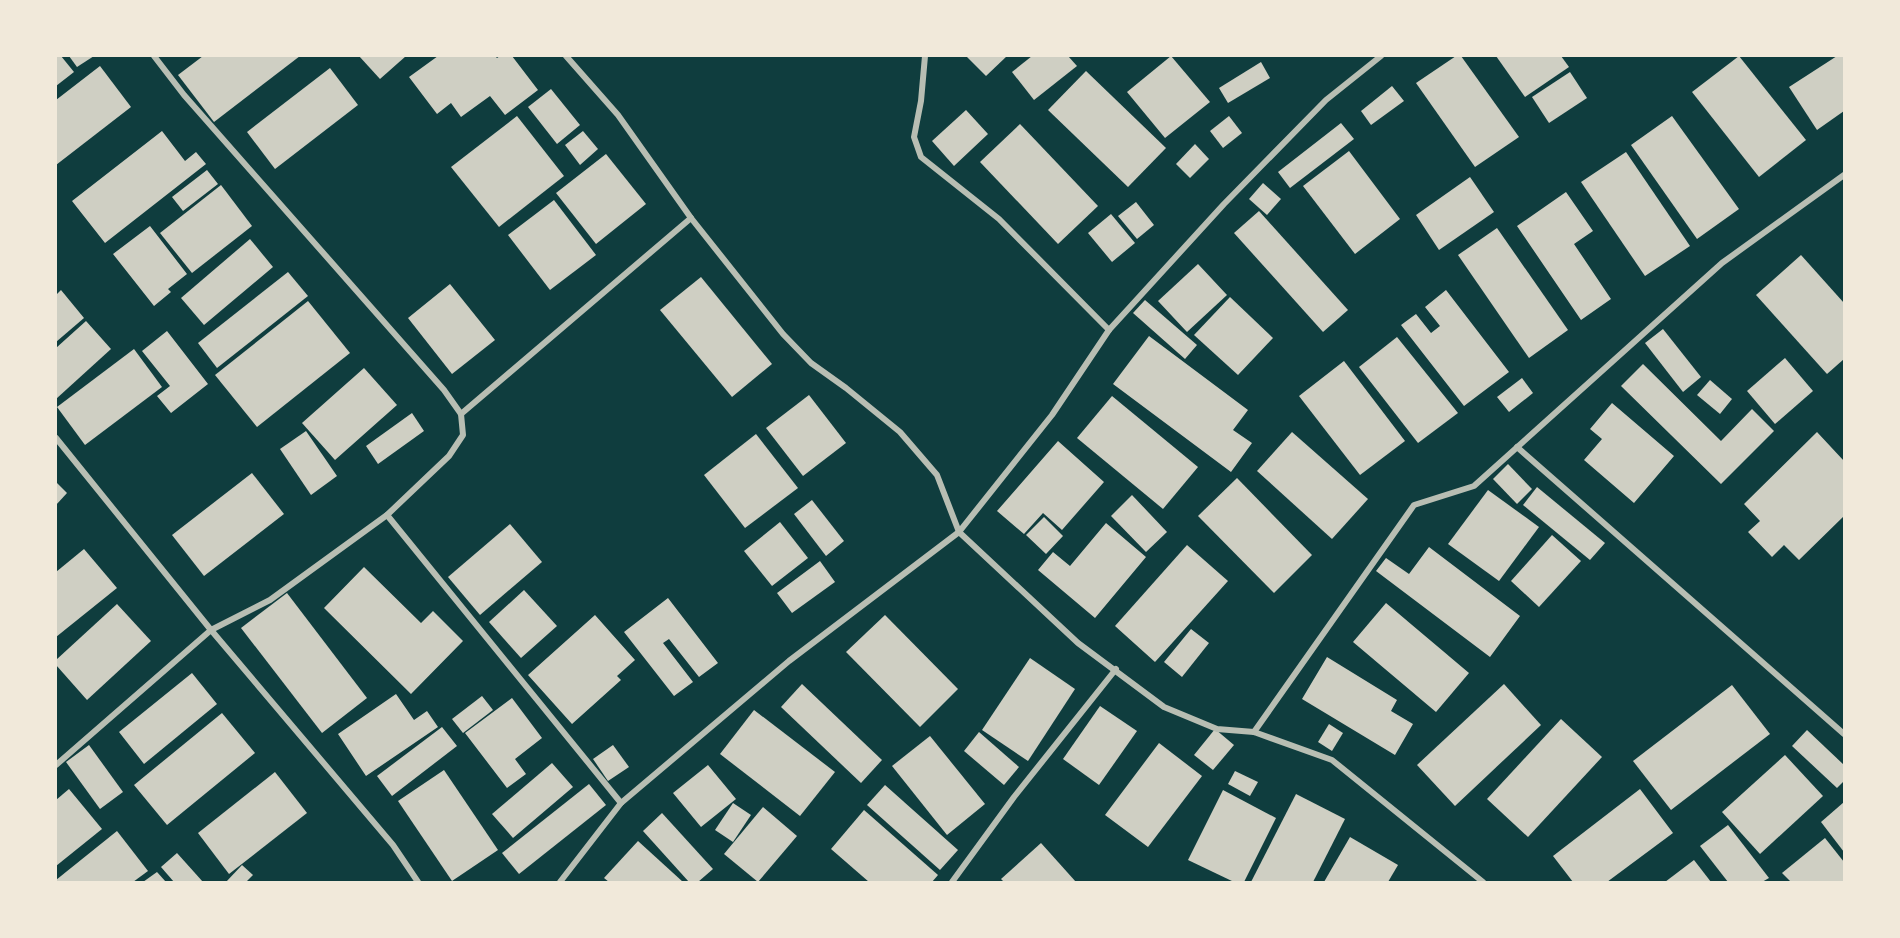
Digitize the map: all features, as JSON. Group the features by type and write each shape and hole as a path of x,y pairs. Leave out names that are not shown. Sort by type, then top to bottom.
{"street":[{"path":"56,765 210,630 270,600 387,516 449,456 463,435 461,414 444,390 184,95 154,56"},
{"path":"566,56 618,115 691,218 783,334 811,363 846,387 900,432 937,475 959,532 1078,643 1116,669 1164,707 1217,729 1254,732 1332,760 1484,882"},
{"path":"925,56 921,101 914,137 921,157 999,219 1109,330"},
{"path":"560,882 621,803 789,661 959,532 1052,415 1109,330 1224,204 1326,100 1381,56"},
{"path":"1254,732 1414,505 1474,486 1722,263 1845,175"},
{"path":"461,414 691,218"},
{"path":"56,438 210,630 393,845 418,882"},
{"path":"1517,447 1845,734"},
{"path":"387,516 621,803"},
{"path":"952,882 1014,797 1116,669"}],"building":[{"path":"56,56 61,56 74,72 56,86"},
{"path":"69,56 94,56 77,67"},
{"path":"203,56 300,56 214,122 178,75"},
{"path":"359,56 406,56 380,79"},
{"path":"438,56 495,56 497,58 512,56 538,90 505,115 490,96 461,117 451,103 437,114 409,77"},
{"path":"966,56 1007,56 986,76"},
{"path":"1032,56 1068,56 1077,66 1034,100 1012,72"},
{"path":"1171,56 1210,102 1165,138 1127,92"},
{"path":"1456,56 1461,56 1519,137 1475,167 1416,83"},
{"path":"1496,56 1561,56 1569,67 1525,97"},
{"path":"1739,56 1806,140 1759,177 1692,92"},
{"path":"1837,56 1844,56 1844,111 1817,130 1789,87"},
{"path":"1261,62 1270,78 1228,103 1219,88"},
{"path":"100,66 131,107 56,165 56,100"},
{"path":"330,68 358,105 275,169 247,132"},
{"path":"1086,71 1166,148 1128,187 1048,110"},
{"path":"1570,72 1587,98 1549,123 1532,97"},
{"path":"1392,86 1404,101 1371,125 1361,111"},
{"path":"551,89 580,125 557,144 528,107"},
{"path":"966,110 988,134 954,166 932,141"},
{"path":"517,116 564,176 499,227 451,167"},
{"path":"1229,116 1242,133 1223,148 1210,131"},
{"path":"1672,116 1739,209 1697,239 1631,145"},
{"path":"1341,123 1354,139 1290,188 1278,172"},
{"path":"1020,124 1098,206 1058,244 980,162"},
{"path":"162,131 185,161 196,152 206,164 105,243 72,201"},
{"path":"583,131 598,149 580,165 565,145"},
{"path":"1195,144 1209,159 1190,178 1176,164"},
{"path":"1349,151 1400,219 1355,254 1303,186"},
{"path":"1626,152 1690,246 1645,276 1581,182"},
{"path":"606,154 646,204 596,244 556,193"},
{"path":"207,170 218,184 183,211 172,197"},
{"path":"1470,177 1494,212 1439,250 1416,215"},
{"path":"1263,183 1281,199 1267,215 1249,199"},
{"path":"221,185 252,226 192,273 160,233"},
{"path":"1566,192 1593,231 1574,244 1611,299 1581,320 1517,226"},
{"path":"554,200 596,255 550,290 508,235"},
{"path":"1136,202 1154,225 1137,239 1118,216"},
{"path":"1259,211 1348,310 1323,332 1234,233"},
{"path":"1111,214 1135,243 1112,262 1088,233"},
{"path":"150,226 187,274 168,289 171,292 154,306 113,254"},
{"path":"1497,228 1568,330 1529,358 1458,255"},
{"path":"250,239 273,267 204,325 181,298"},
{"path":"1801,255 1844,303 1844,359 1827,374 1756,295"},
{"path":"1198,264 1227,295 1187,332 1158,301"},
{"path":"288,272 308,296 217,368 198,343"},
{"path":"701,277 772,364 732,397 660,310"},
{"path":"450,284 495,340 452,374 408,318"},
{"path":"61,290 84,318 56,342 56,295"},
{"path":"1446,290 1509,372 1464,406 1401,325 1416,314 1431,333 1440,326 1425,307"},
{"path":"1230,297 1273,338 1238,375 1194,335"},
{"path":"1145,300 1197,345 1185,359 1133,313"},
{"path":"308,301 350,353 257,427 215,375"},
{"path":"86,321 111,349 56,399 56,348"},
{"path":"1663,329 1701,377 1683,392 1645,343"},
{"path":"167,331 208,384 171,413 157,396 170,386 142,351"},
{"path":"1149,336 1248,410 1233,430 1252,443 1231,472 1113,384"},
{"path":"1397,337 1458,413 1418,443 1359,367"},
{"path":"134,349 162,387 85,445 57,407"},
{"path":"1785,358 1813,391 1775,424 1747,391"},
{"path":"1344,361 1405,441 1360,475 1299,396"},
{"path":"1643,364 1721,441 1752,409 1774,431 1721,484 1621,386"},
{"path":"364,368 397,405 335,460 302,423"},
{"path":"1522,378 1533,393 1509,412 1497,397"},
{"path":"1710,380 1732,399 1720,414 1697,395"},
{"path":"809,395 846,443 803,476 766,428"},
{"path":"1112,396 1198,467 1163,509 1077,438"},
{"path":"1612,403 1674,456 1634,503 1584,460 1602,439 1590,429"},
{"path":"412,413 424,431 378,464 366,446"},
{"path":"306,431 337,476 311,495 280,449"},
{"path":"1292,432 1368,499 1332,539 1257,471"},
{"path":"1817,432 1844,461 1844,516 1799,560 1784,545 1772,557 1748,532 1760,521 1744,504"},
{"path":"756,434 798,488 745,528 704,475"},
{"path":"1058,441 1104,482 1062,530 1043,513 1024,534 997,511"},
{"path":"1508,464 1532,489 1517,504 1493,479"},
{"path":"252,473 284,514 204,576 172,535"},
{"path":"1237,478 1312,555 1274,593 1198,516"},
{"path":"56,482 67,493 56,505"},
{"path":"1537,487 1605,543 1590,560 1523,505"},
{"path":"1488,490 1539,527 1499,581 1448,544"},
{"path":"1132,495 1167,532 1146,552 1111,516"},
{"path":"812,500 844,541 826,556 794,514"},
{"path":"1044,517 1063,536 1046,554 1026,535"},
{"path":"780,522 808,558 772,586 744,551"},
{"path":"1106,523 1146,557 1095,618 1038,570 1053,552 1070,566"},
{"path":"510,524 542,562 480,615 448,577"},
{"path":"1552,535 1581,561 1539,607 1511,581"},
{"path":"1187,545 1228,581 1155,662 1115,626"},
{"path":"1429,547 1520,616 1490,657 1376,571 1386,558 1409,574"},
{"path":"84,549 117,588 56,637 56,572"},
{"path":"820,561 835,582 792,613 777,593"},
{"path":"364,567 421,623 433,611 463,641 411,694 324,608"},
{"path":"524,590 557,626 521,658 489,622"},
{"path":"287,593 367,698 322,733 241,628"},
{"path":"668,598 718,663 699,677 669,639 663,643 693,682 674,696 624,632"},
{"path":"1386,603 1469,673 1436,712 1353,642"},
{"path":"117,604 151,641 87,700 56,665 56,660"},
{"path":"595,615 635,660 617,676 621,680 572,724 528,675"},
{"path":"885,615 958,689 920,727 846,652"},
{"path":"1191,629 1209,643 1182,677 1164,662"},
{"path":"1327,657 1397,700 1391,711 1413,724 1395,755 1302,699"},
{"path":"1030,658 1075,689 1028,761 982,730"},
{"path":"192,673 217,704 144,764 119,732"},
{"path":"802,684 882,760 861,783 781,707"},
{"path":"1504,684 1541,725 1455,806 1417,765"},
{"path":"1732,685 1770,734 1671,810 1633,761"},
{"path":"396,694 414,720 427,711 438,727 366,776 338,734"},
{"path":"482,696 493,710 463,733 452,719"},
{"path":"512,698 542,738 515,759 526,774 507,788 465,733"},
{"path":"1100,706 1137,731 1099,785 1063,759"},
{"path":"754,710 835,772 800,816 720,754"},
{"path":"222,713 255,753 167,825 134,785"},
{"path":"1561,719 1602,757 1528,837 1487,799"},
{"path":"1329,724 1343,733 1332,751 1318,742"},
{"path":"442,727 457,746 392,796 377,776"},
{"path":"1215,729 1234,745 1213,770 1194,755"},
{"path":"1807,730 1844,765 1844,781 1837,788 1792,746"},
{"path":"979,732 1019,767 1004,785 964,751"},
{"path":"930,736 985,804 947,835 892,766"},
{"path":"1159,743 1202,776 1148,847 1105,815"},
{"path":"89,745 123,792 100,809 66,762"},
{"path":"613,745 629,767 608,781 593,759"},
{"path":"1785,755 1823,796 1760,854 1722,812"},
{"path":"552,763 573,787 513,838 492,814"},
{"path":"708,765 736,799 701,827 673,793"},
{"path":"444,770 498,850 452,881 398,801"},
{"path":"1235,771 1258,782 1250,796 1228,784"},
{"path":"275,772 307,813 229,874 198,833"},
{"path":"589,784 606,805 519,874 502,853"},
{"path":"885,785 958,850 940,870 867,805"},
{"path":"69,789 102,829 56,866 56,800"},
{"path":"1640,789 1673,833 1607,882 1573,882 1553,856"},
{"path":"1223,790 1276,818 1244,882 1234,882 1188,860"},
{"path":"1296,794 1345,819 1313,882 1251,882"},
{"path":"1844,802 1844,852 1821,822"},
{"path":"733,803 751,815 733,842 715,830"},
{"path":"763,807 797,836 758,882 724,854"},
{"path":"864,810 938,875 932,882 869,882 831,849"},
{"path":"662,813 713,869 698,882 689,882 643,831"},
{"path":"1728,825 1769,878 1762,882 1728,882 1700,846"},
{"path":"117,831 148,871 133,882 56,882 56,880"},
{"path":"1350,837 1398,865 1388,882 1324,882"},
{"path":"1825,838 1844,862 1844,882 1791,882 1782,873"},
{"path":"638,841 683,882 609,882 604,878"},
{"path":"1041,843 1076,882 1004,882 1001,879"},
{"path":"177,853 203,882 174,882 161,867"},
{"path":"1694,860 1711,882 1665,882"},
{"path":"242,865 253,875 246,882 226,882"},
{"path":"157,872 166,882 143,882"}]}
